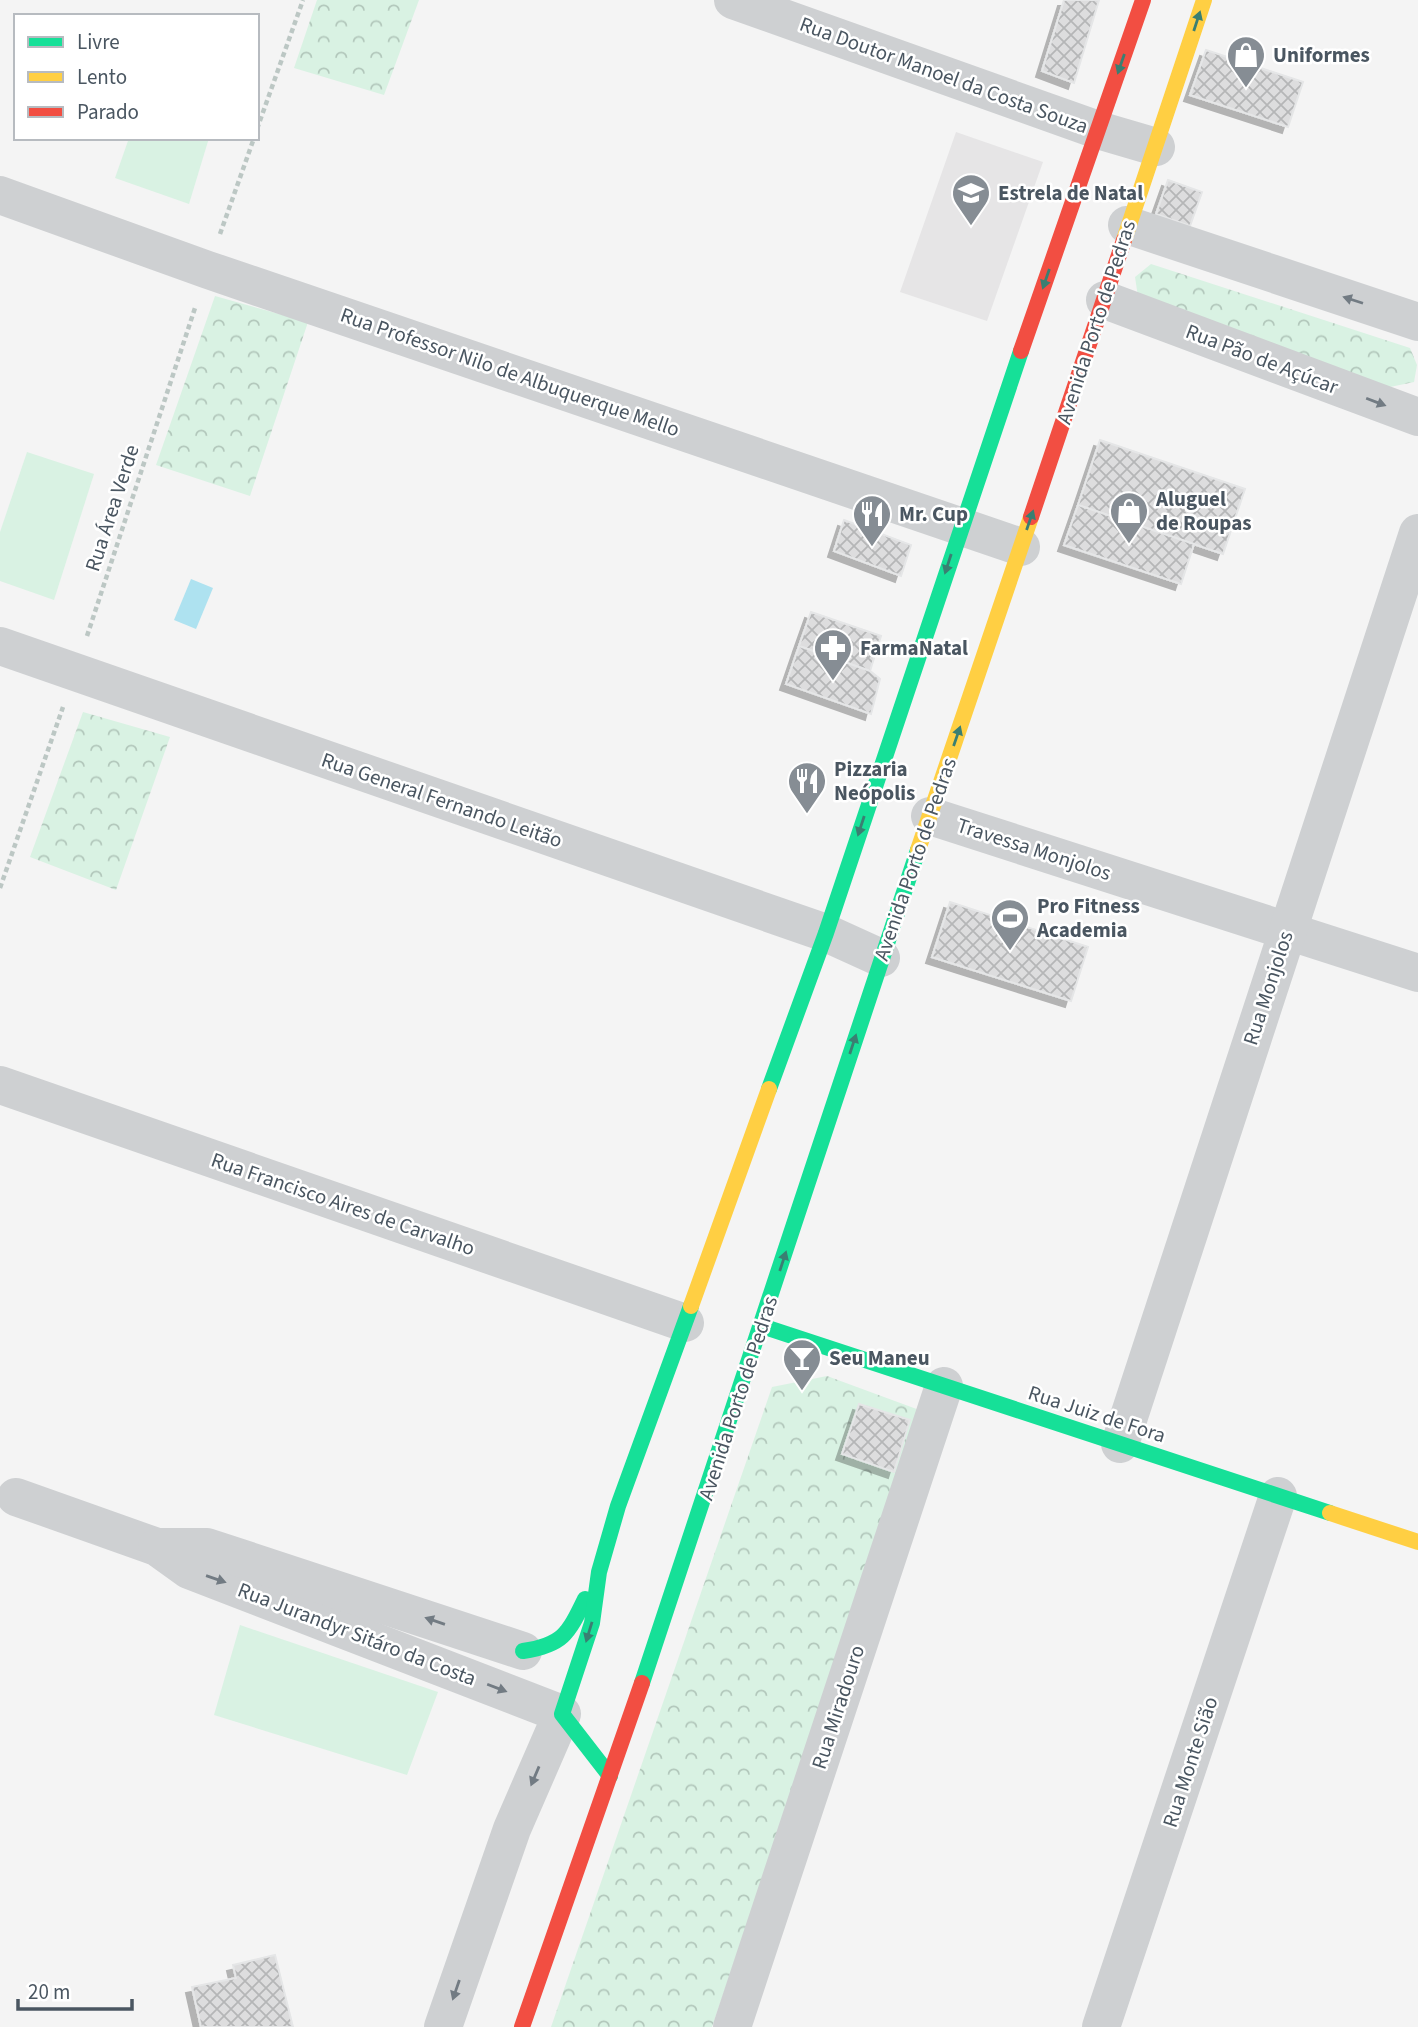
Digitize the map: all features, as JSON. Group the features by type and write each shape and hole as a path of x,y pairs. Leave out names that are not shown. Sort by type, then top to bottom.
{"main road":[{"path":"610,1776 572,1704 592,1623 599,1572 618,1506 826,933 961,525 1143,0"},
{"name":"Avenida Porto de Pedras","path":"522,2027 610,1776 622,1721 762,1326 881,958 1105,300 1127,225 1156,147 1203,0"},
{"name":"Rua Juiz de Fora","path":"762,1326 1418,1542"},
{"path":"523,1651 553,1647 567,1634 599,1572"}],"street":[{"name":"Rua Doutor Manoel da Costa Souza","path":"733,0 1098,130 1156,147"},
{"name":"Rua Professor Nilo de Albuquerque Mello","path":"0,195 208,270 1021,547"},
{"path":"1127,225 1418,322"},
{"name":"Rua Pão de Açúcar","path":"1105,300 1418,417"},
{"name":"Rua Monjolos","path":"1120,1444 1418,533"},
{"name":"Rua General Fernando Leitão","path":"0,646 826,933 881,958"},
{"name":"Travessa Monjolos","path":"930,816 1418,973"},
{"name":"Rua Francisco Aires de Carvalho","path":"0,1085 685,1322"},
{"name":"Rua Miradouro","path":"732,2027 944,1386"},
{"name":"Rua Monte Sião","path":"1101,2027 1278,1496"},
{"name":"Rua Jurandyr Sitáro da Costa","path":"16,1497 157,1547 189,1570 572,1704"},
{"name":"Rua Jurandyr Sitáro da Costa","path":"157,1547 207,1547 523,1651"},
{"path":"443,2027 512,1829 572,1704"}],"path":[{"path":"259,123 303,0"},
{"name":"Rua Área Verde","path":"0,888 253,140"}],"shaded area":[{"name":"Estrela de Natal","path":"956,132 1043,162 987,321 900,292"}],"green space":[{"path":"317,0 419,0 384,95 294,68"},
{"path":"128,140 208,140 189,204 115,178"},
{"path":"1151,264 1410,348 1417,365 1414,382 1390,387 1138,297 1135,277"},
{"path":"215,296 308,322 250,496 156,465"},
{"path":"27,452 94,474 54,600 0,581 0,532"},
{"path":"83,712 170,737 116,890 30,857"},
{"path":"827,1376 922,1411 712,2027 551,2027 772,1387"},
{"path":"240,1625 438,1692 407,1775 214,1715"}],"water":[{"path":"191,579 213,588 196,629 174,620"}],"building":[{"path":"1064,0 1099,0 1074,83 1042,71"},
{"name":"Uniformes","path":"1206,50 1303,82 1288,127 1190,95"},
{"path":"1168,180 1202,192 1190,226 1156,214"},
{"path":"1100,440 1245,489 1223,554 1078,505"},
{"name":"Aluguel de Roupas","path":"1078,505 1194,544 1181,584 1064,545"},
{"name":"Mr. Cup","path":"844,520 911,545 901,576 834,551"},
{"path":"811,612 881,636 870,671 799,646"},
{"name":"FarmaNatal","path":"799,646 870,671 880,679 871,714 786,684"},
{"name":"Pro Fitness Academia","path":"950,902 1088,947 1071,1001 932,957"},
{"path":"859,1404 910,1420 894,1472 842,1454"},
{"path":"275,1955 293,2027 201,2027 192,1987 236,1978 233,1965"}],"traffic: fast":[{"path":"769,1089 826,933 1021,351"},
{"path":"642,1683 918,850"},
{"path":"610,1776 562,1714 592,1623 599,1572 618,1506 691,1306"},
{"path":"762,1326 1330,1513"},
{"path":"523,1651 547,1645 563,1636 585,1599"}],"traffic: slow":[{"path":"1124,240 1204,0"},
{"path":"918,850 1031,517"},
{"path":"691,1306 769,1089"},
{"path":"1330,1513 1418,1542"}],"traffic: jam":[{"path":"1021,351 1143,0"},
{"path":"1031,517 1124,240"},
{"path":"522,2027 642,1683"}],"place":[{"name":"Uniformes","path":"1246,89"},
{"name":"Estrela de Natal","path":"971,227"},
{"name":"Aluguel de Roupas","path":"1129,545"},
{"name":"Mr. Cup","path":"872,548"},
{"name":"FarmaNatal","path":"833,682"},
{"name":"Pizzaria Neópolis","path":"807,815"},
{"name":"Pro Fitness Academia","path":"1010,952"},
{"name":"Seu Maneu","path":"802,1392"}]}
